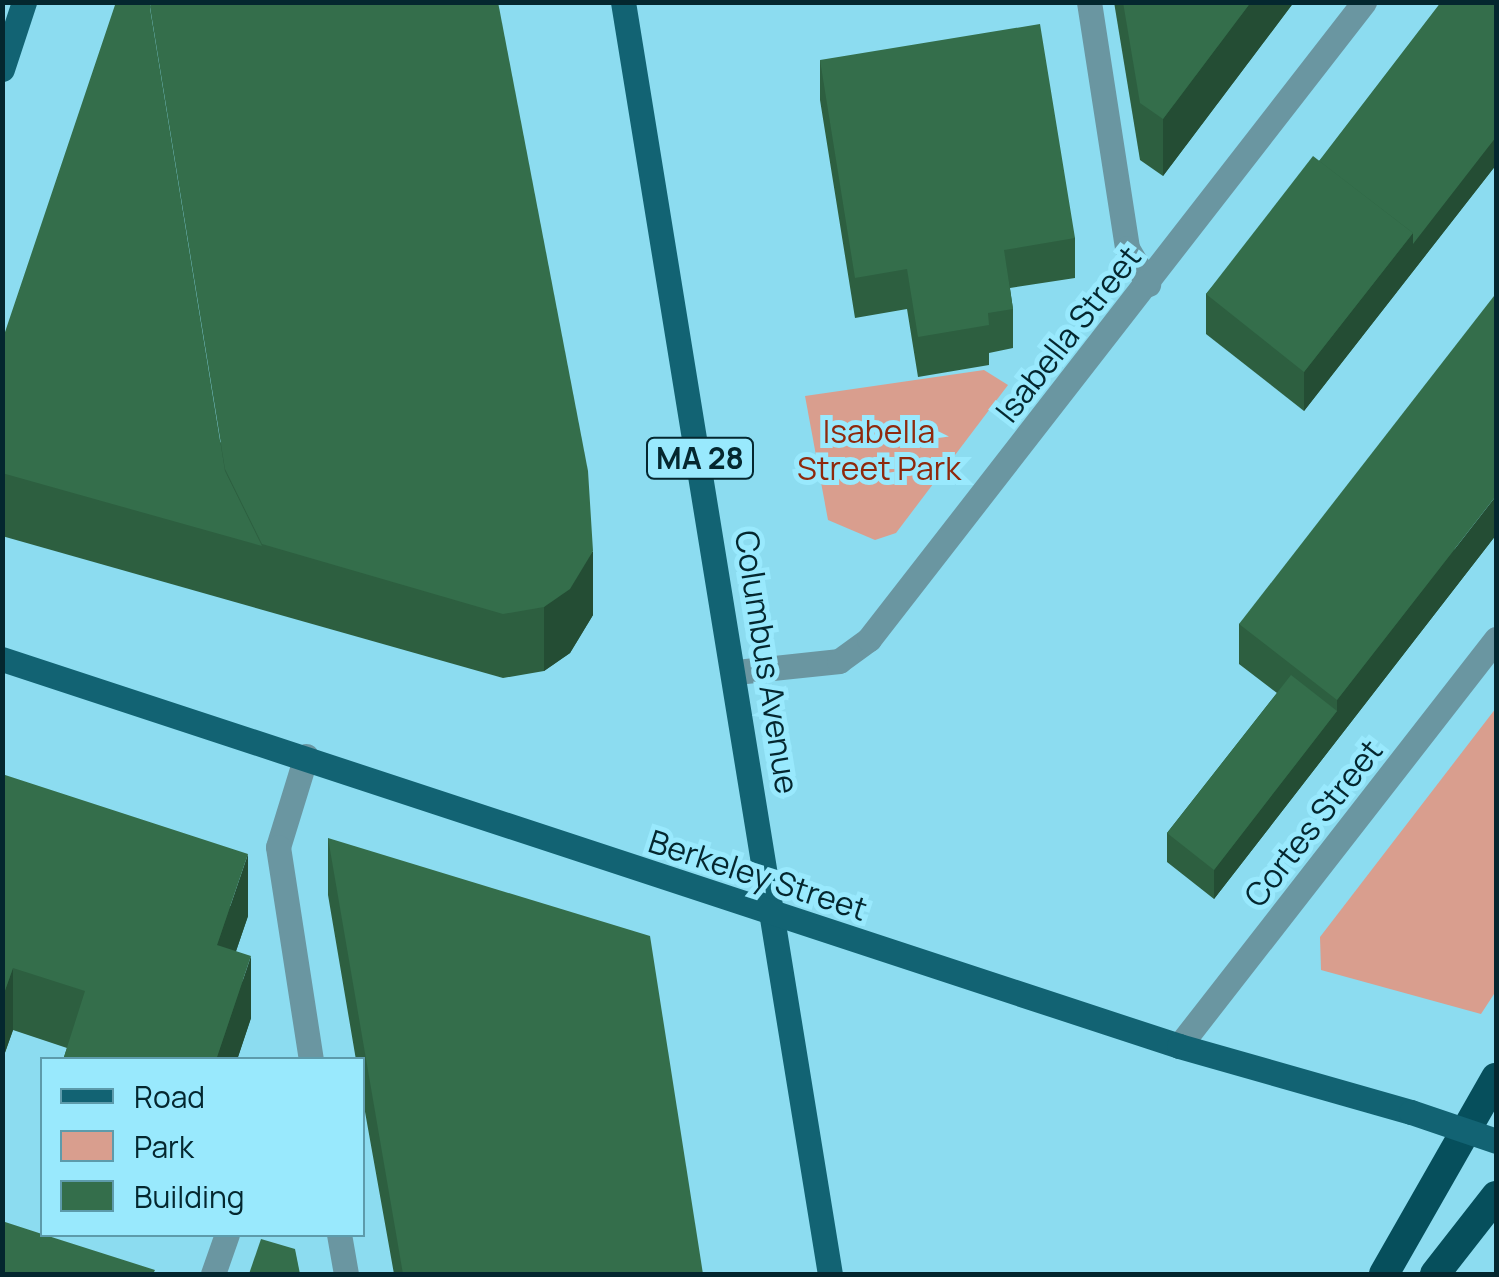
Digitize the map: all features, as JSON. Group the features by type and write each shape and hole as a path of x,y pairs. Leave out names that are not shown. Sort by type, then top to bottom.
{"highway":[{"path":"1384,1274 1496,1078"},
{"path":"1435,1274 1496,1196"}],"main road":[{"path":"2,69 24,2"},
{"name":"Columbus Avenue","path":"623,2 736,672 830,1274"},
{"name":"Berkeley Street","path":"2,659 1179,1046 1411,1112 1496,1141"}],"street":[{"path":"1089,2 1127,248 1148,284"},
{"name":"Isabella Street","path":"736,672 838,661 870,639 1364,2"},
{"name":"Cortes Street","path":"1179,1046 1496,639"},
{"path":"306,756 278,847 311,1057"},
{"path":"214,1274 226,1237"},
{"path":"340,1237 346,1274"}],"green space":[{"name":"Isabella Street Park","path":"984,370 1008,385 896,533 875,540 828,520 805,396"},
{"path":"1496,708 1496,991 1481,1014 1321,970 1320,937"}],"building":[{"path":"116,2 151,2 225,471 262,546 2,473 2,341"},
{"path":"151,2 498,2 588,471 593,551 570,589 544,607 503,614 262,544 225,469"},
{"path":"1123,2 1251,2 1163,119 1140,103"},
{"path":"1441,2 1496,2 1496,137 1413,244 1413,233 1319,161"},
{"path":"1040,24 1075,238 1004,250 1013,309 988,313 989,325 918,337 907,269 855,278 820,60"},
{"path":"1313,156 1413,233 1304,372 1206,294"},
{"path":"1494,296 1496,496 1337,700 1239,624"},
{"path":"1291,675 1337,711 1214,870 1167,833"},
{"path":"2,774 248,854 217,945 251,956 217,1057 64,1057 85,991 13,968 2,999"},
{"path":"328,838 650,936 703,1274 403,1274"},
{"path":"2,1221 40,1233 40,1237 52,1237 155,1270 153,1274 2,1274"},
{"path":"261,1239 295,1249 300,1274 249,1274"}]}
